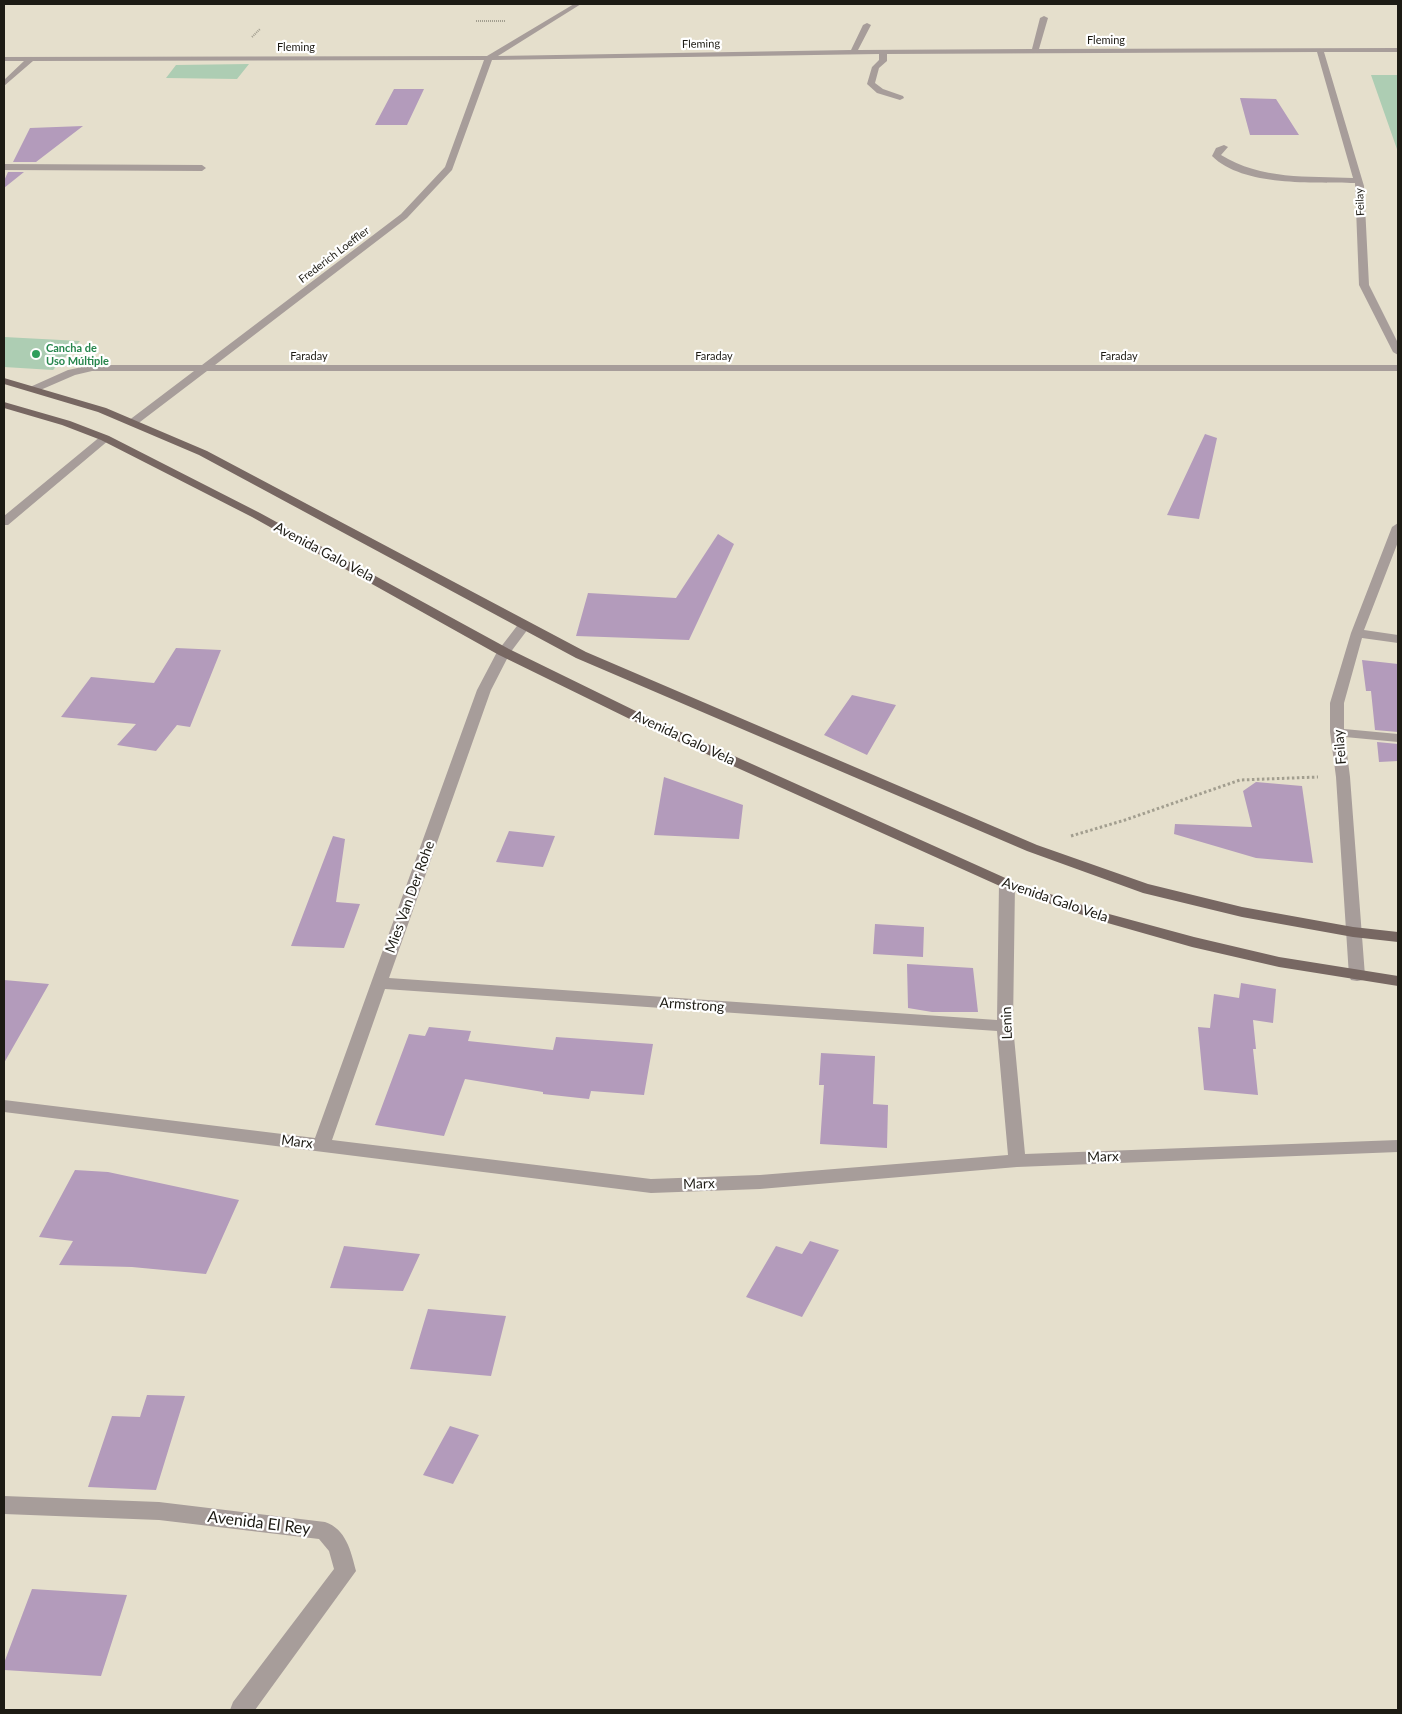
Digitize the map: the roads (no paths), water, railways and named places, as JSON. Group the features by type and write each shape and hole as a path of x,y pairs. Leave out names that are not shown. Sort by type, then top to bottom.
{"main road":[{"path":"4,381 102,410 203,453 581,655 1032,848 1143,888 1242,912 1353,932 1398,937"},
{"name":"Avenida Galo Vela","path":"4,405 66,423 105,438 256,515 504,652 647,722 1007,884 1104,917 1192,942 1278,962 1398,981"}],"street":[{"path":"489,58 578,4"},
{"path":"1036,51 1044,18"},
{"path":"853,53 867,25"},
{"name":"Feilay","path":"1320,50 1358,181 1364,285 1398,352"},
{"name":"Fleming","path":"4,59 489,58 1036,51 1398,50"},
{"path":"882,53 883,61 876,67 871,84 880,91 900,98"},
{"name":"Frederich Loeffler","path":"132,423 404,216 449,168 489,58"},
{"path":"4,84 31,59"},
{"path":"1224,147 1219,150 1216,156 1222,161 1266,176 1358,181"},
{"path":"4,167 202,168"},
{"name":"Faraday","path":"34,389 72,372 92,368 1398,368"},
{"path":"4,522 105,438"},
{"name":"Feilay","path":"1357,976 1337,703 1357,633 1398,527"},
{"name":"Mies Van Der Rohe","path":"321,1145 484,690 504,652 525,625"},
{"path":"1357,633 1398,639"},
{"path":"1338,732 1398,738"},
{"name":"Lenin","path":"1007,884 1006,1026 1018,1161"},
{"name":"Armstrong","path":"379,983 1006,1026"},
{"name":"Marx","path":"4,1106 651,1186 760,1182 1018,1161 1398,1146"},
{"name":"Avenida El Rey","path":"4,1504 159,1512 325,1531 339,1547 345,1570 241,1710"}],"place":[{"name":"Cancha de Uso Múltiple","path":"36,354"}]}
